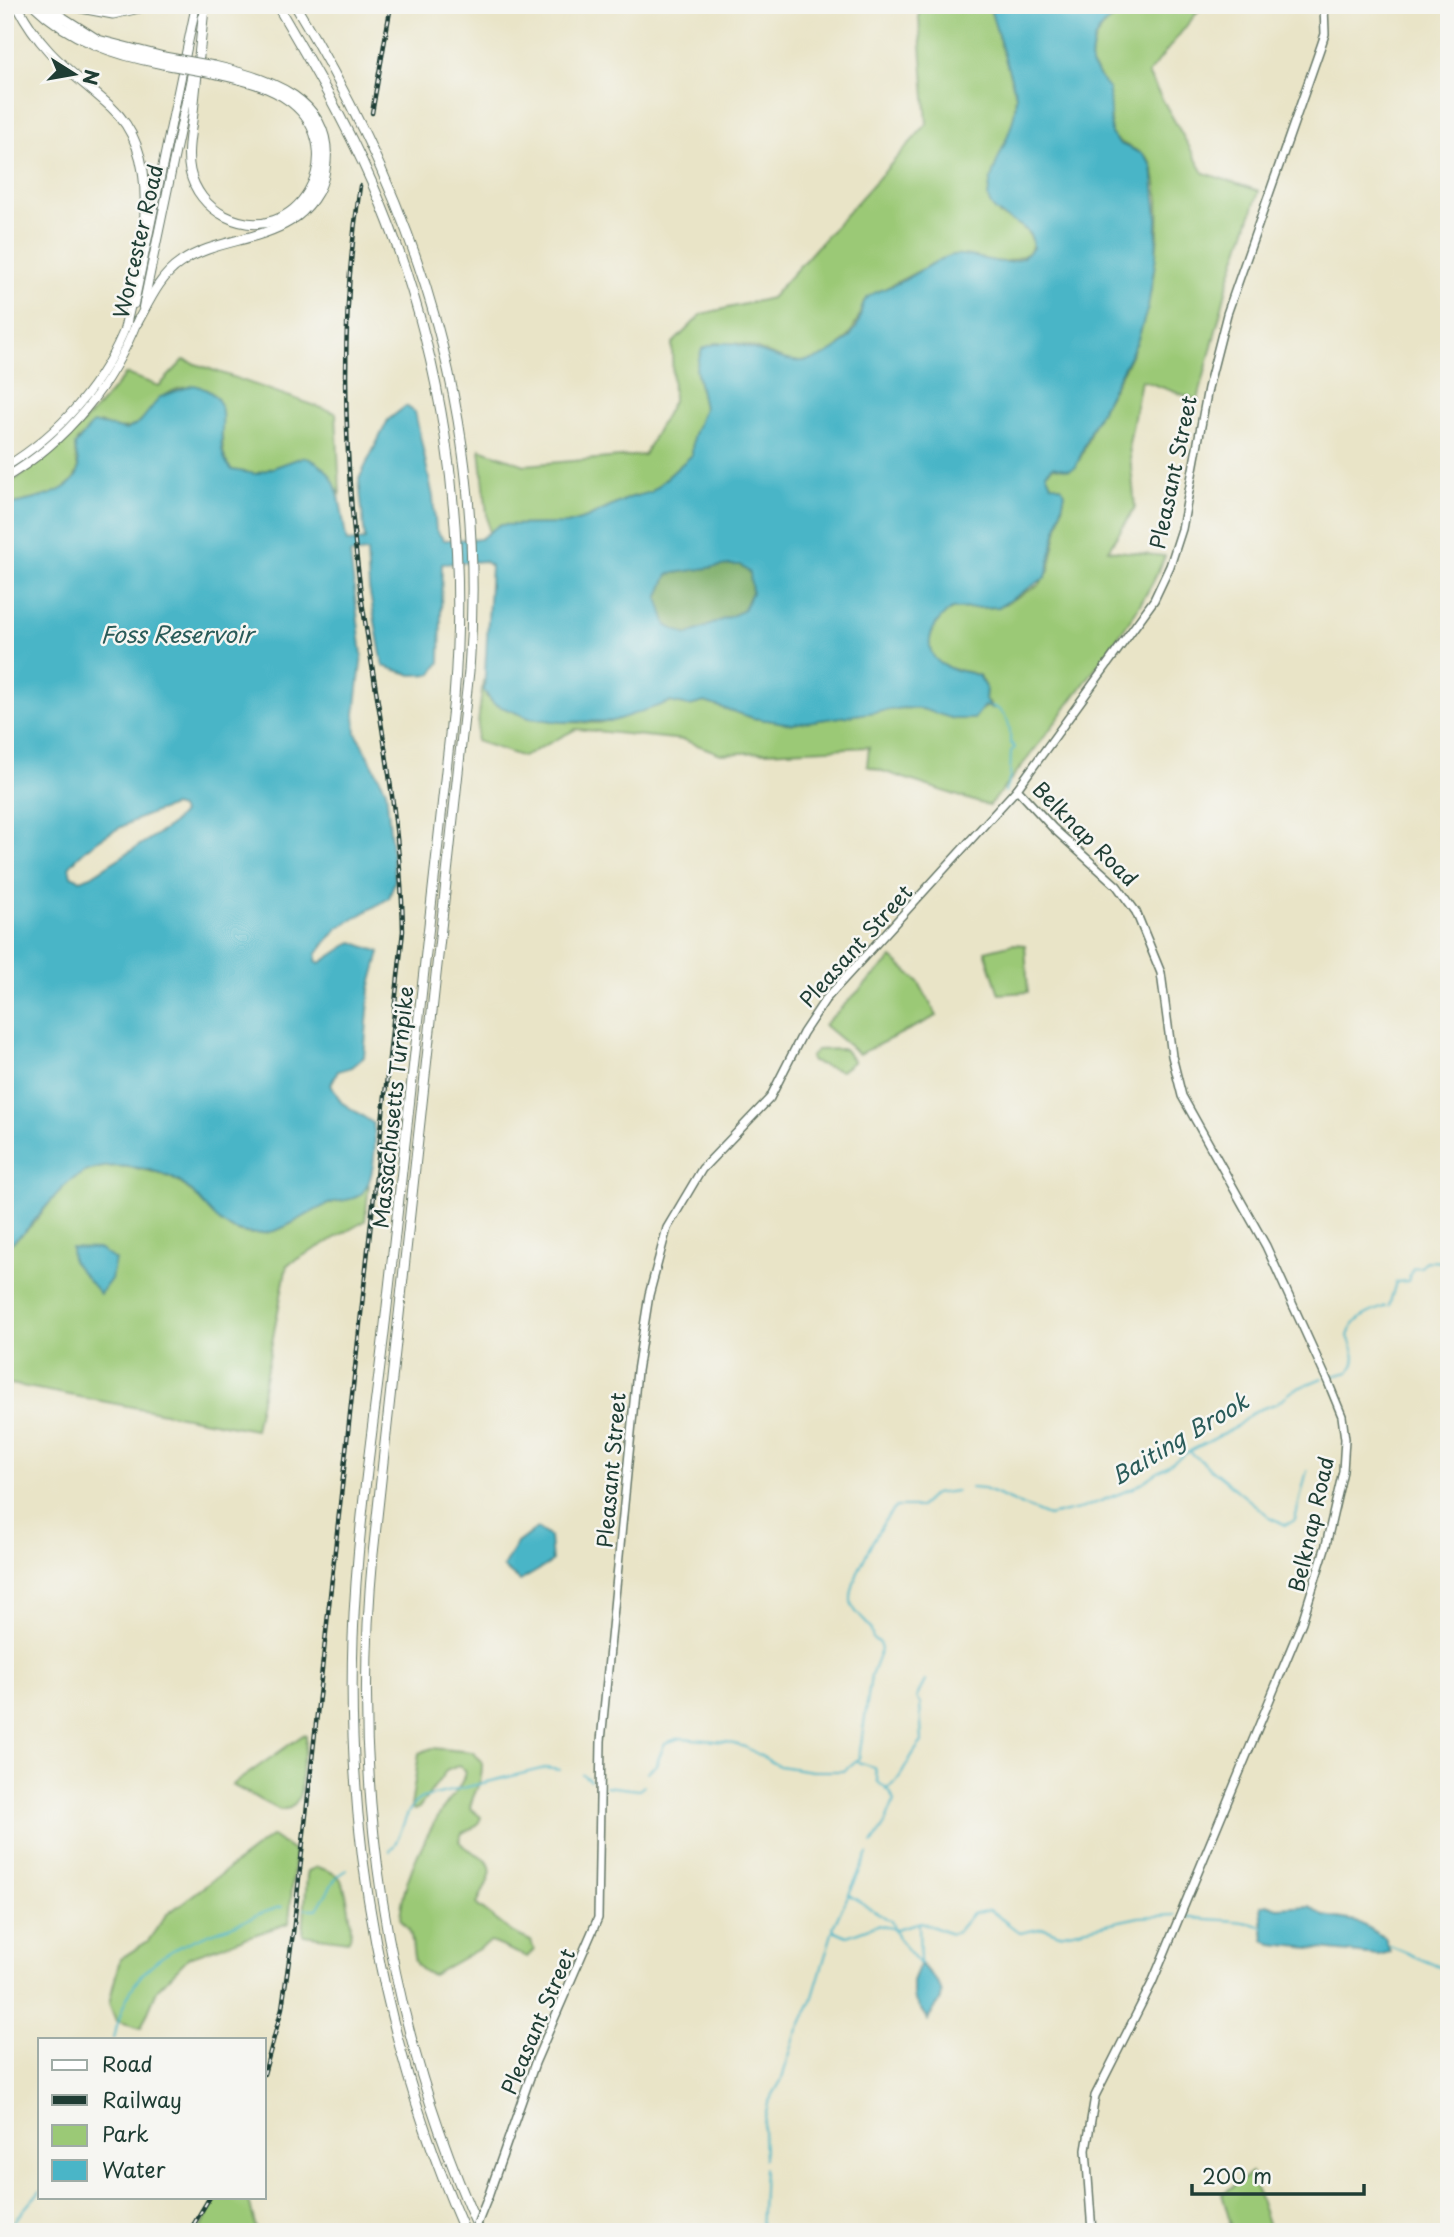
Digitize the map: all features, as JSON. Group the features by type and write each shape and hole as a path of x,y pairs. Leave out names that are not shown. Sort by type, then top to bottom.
{"highway":[{"path":"17,5 39,43 117,114 131,132 140,152 145,172 145,195 137,270 125,328"},
{"path":"34,5 59,25 93,44 268,81 302,102 323,134 327,149 325,174 309,205 289,221 203,251 174,267 157,287 137,323"},
{"path":"43,5 98,40 163,60"},
{"path":"65,5 113,14 153,5"},
{"name":"Worcester Road","path":"5,467 41,442 78,407 107,365 125,328 141,278 196,5"},
{"name":"Worcester Road","path":"5,478 47,449 84,412 114,369 137,323 154,262 205,5"},
{"name":"Massachusetts Turnpike","path":"276,5 348,132 379,199 401,259 421,319 440,402 456,528 458,570 454,698 356,1593 352,1720 360,1847 386,1994 420,2116 465,2232"},
{"name":"Massachusetts Turnpike","path":"295,5 369,137 420,265 441,336 454,397 471,528 472,570 465,714 370,1575 365,1722 376,1869 399,1994 441,2135 480,2232"},
{"path":"203,18 189,156 195,185 213,209 234,219 260,222 283,216 303,200 316,177 319,153 313,128 298,108 277,93 213,70"}],"main road":[{"name":"Pleasant Street","path":"474,2232 538,2054 598,1918 603,1715 638,1357 664,1237 678,1207 702,1169 770,1098 803,1033 825,1000 1017,789 1139,623 1170,566 1182,528 1216,351 1246,257 1325,34 1324,5"},
{"name":"Belknap Road","path":"1017,789 1053,828 1117,886 1136,912 1162,978 1180,1093 1266,1246 1342,1416 1345,1439 1343,1471 1326,1545 1302,1622 1152,1983 1095,2096 1086,2150 1092,2232"}],"green space":[{"path":"918,5 989,5 1016,95 1013,128 995,168 999,215 1015,222 1027,232 1033,242 1030,252 1000,262 956,255 910,275 864,301 854,327 838,348 815,360 787,360 747,345 714,343 696,368 704,408 693,437 692,455 651,492 628,498 587,518 567,524 499,525 489,533 480,449 525,465 644,455 673,401 672,344 702,314 771,298 927,124"},
{"path":"1082,5 1203,5 1148,74 1204,173 1259,191 1230,276 1198,400 1141,380 1129,444 1135,508 1108,550 1165,556 1151,586 1124,629 1003,789 989,806 867,766 869,747 721,754 684,740 576,729 523,757 476,741 483,680 486,696 494,704 529,718 561,722 599,723 670,702 689,706 705,702 753,718 792,724 903,708 922,709 966,720 988,706 990,703 985,700 986,687 980,676 955,670 938,661 932,654 930,637 938,621 952,609 999,607 1039,585 1049,571 1065,493 1061,487 1051,484 1046,473 1053,467 1070,470 1081,456 1094,424 1136,344 1148,304 1156,256 1158,207 1152,166 1145,156 1121,143 1111,134 1111,120 1101,78 1091,65 1093,45 1100,31 1111,19 1128,9 1097,9"},
{"path":"184,360 336,413 340,494 322,468 303,457 256,474 232,470 225,460 222,420 216,397 207,390 192,387 177,389 165,396 140,422 130,427 117,428 100,423 77,440 75,451 78,469 67,486 48,495 5,506 5,486 40,462 70,435 126,374 159,386"},
{"path":"740,565 750,573 752,592 743,611 687,635 667,626 658,598 668,574"},
{"path":"1013,944 1025,945 1028,992 999,994 985,951"},
{"path":"892,958 918,981 937,1016 859,1054 824,1025"},
{"path":"844,1049 854,1061 841,1071 812,1062 810,1058 816,1050"},
{"path":"103,1167 128,1167 155,1172 174,1180 231,1228 257,1234 281,1229 322,1206 354,1197 369,1184 365,1221 287,1265 255,1430 5,1383 5,1247 34,1222 69,1181 84,1172"},
{"path":"303,1735 306,1736 306,1744 300,1793 290,1808 280,1810 232,1785"},
{"path":"432,1748 472,1752 482,1761 481,1777 470,1808 481,1817 474,1827 462,1833 459,1841 486,1860 491,1871 477,1905 513,1933 531,1941 534,1950 527,1957 491,1942 433,1975 419,1968 416,1963 410,1932 400,1918 405,1889 427,1835 459,1787 465,1772 460,1765 446,1771 419,1808 414,1810 411,1807 419,1753"},
{"path":"272,1836 295,1852 289,1923 189,1957 157,1990 141,2028 116,2021 109,2003 120,1959 148,1941 166,1915"},
{"path":"317,1867 337,1875 341,1880 348,1902 351,1930 348,1941 303,1935 307,1875 308,1871"},
{"path":"1251,2173 1271,2232 1208,2232 1231,2225 1222,2194"},
{"path":"217,2198 248,2198 257,2232 198,2232"}],"water":[{"name":"Foss Reservoir","path":"989,5 1129,8 1100,29 1093,44 1091,65 1109,90 1111,134 1120,144 1143,154 1152,166 1157,219 1156,255 1148,307 1137,342 1089,433 1076,467 1069,470 1053,466 1046,473 1051,484 1061,487 1065,493 1046,577 999,607 952,609 938,621 930,637 932,654 938,661 955,670 979,676 986,687 985,700 992,708 984,706 974,719 954,719 922,709 903,708 792,724 753,718 705,702 689,706 670,702 613,721 561,722 529,718 494,704 484,691 491,566 484,561 442,564 440,662 432,674 412,675 383,666 369,588 367,552 350,554 362,655 355,714 356,733 386,790 395,880 389,898 338,928 317,953 316,961 320,963 352,942 380,952 370,989 364,1057 352,1067 338,1071 331,1084 341,1102 373,1123 374,1160 366,1188 355,1198 331,1203 278,1230 255,1234 225,1225 212,1215 189,1189 170,1177 125,1166 103,1167 87,1171 73,1179 18,1238 5,1247 5,506 57,492 74,480 78,472 75,445 93,423 126,430 140,422 160,397 194,385 210,392 218,401 222,411 222,447 232,470 256,474 303,457 326,470 333,480 341,504 347,542 365,540 359,479 388,420 406,406 415,412 433,497 436,530 444,540 480,539 499,525 567,524 587,518 629,498 651,492 692,455 693,437 704,408 696,368 702,349 714,344 736,344 782,359 812,360 829,353 851,336 858,325 866,299 933,263 953,255 1015,261 1033,248 1032,238 1027,231 998,213 988,198 993,172 1012,122 1016,95","holes":["740,565 750,573 752,592 743,611 687,635 667,626 658,598 668,574","173,806 180,808 182,813 170,826 91,876 80,880 71,876 69,867 103,837 131,822"]},
{"path":"71,1248 99,1249 115,1260 111,1279 100,1294 72,1261"},
{"path":"537,1528 550,1537 552,1562 520,1581 503,1567 517,1543"},
{"path":"1267,1904 1278,1908 1310,1906 1324,1916 1356,1921 1385,1938 1390,1952 1378,1955 1272,1944 1264,1940 1261,1906"},
{"path":"920,1964 939,1985 942,1996 928,2020 913,1998 913,1981"}],"waterway":[{"path":"1124,11 1143,5"},
{"path":"992,706 1005,716 1009,725 1010,742 1015,748 1011,751 1010,777 1005,792"},
{"name":"Baiting Brook","path":"1389,1306 1396,1282 1408,1281 1413,1268 1421,1267 1426,1261 1449,1262"},
{"name":"Baiting Brook","path":"1332,1376 1349,1372 1354,1363 1355,1354 1348,1336 1354,1324 1363,1316 1386,1306"},
{"name":"Baiting Brook","path":"971,1488 984,1489 1048,1516 1083,1508 1134,1488 1190,1451 1233,1429 1255,1411 1275,1404 1294,1390 1322,1378"},
{"path":"1190,1452 1270,1517 1286,1525 1295,1520 1307,1470"},
{"name":"Baiting Brook","path":"647,1772 656,1765 665,1743 681,1738 727,1742 745,1747 779,1766 812,1771 844,1771 859,1758 871,1676 881,1650 879,1642 873,1639 870,1627 851,1602 852,1589 876,1536 896,1507 920,1507 934,1494 956,1491"},
{"path":"886,1790 898,1780 922,1742 920,1703 916,1698 925,1681"},
{"path":"858,1762 875,1768 878,1782 890,1792 894,1801 884,1826 872,1844"},
{"name":"Baiting Brook","path":"390,1851 411,1808 422,1798 545,1768 560,1770"},
{"name":"Baiting Brook","path":"582,1774 590,1780"},
{"name":"Baiting Brook","path":"605,1786 639,1790 644,1786"},
{"path":"868,1854 833,1927 835,1931 847,1936 877,1925 896,1929 921,1922 951,1934 957,1932 972,1914 990,1910 1020,1933 1044,1928 1059,1934 1139,1917 1176,1915"},
{"name":"Baiting Brook","path":"305,1909 317,1909 337,1876 346,1870"},
{"path":"849,1895 891,1921 898,1938 920,1964"},
{"name":"Baiting Brook","path":"114,2038 130,1992 155,1962 190,1941 282,1907"},
{"path":"1186,1917 1235,1921 1263,1927"},
{"path":"919,1924 920,1963"},
{"path":"764,2159 763,2128 768,2103 781,2081 796,2034 812,2000 833,1930"},
{"path":"1390,1946 1449,1971"},
{"path":"761,2232 764,2168"},
{"name":"Baiting Brook","path":"5,2231 38,2193"}],"railway":[{"path":"372,113 391,5"},
{"path":"266,2067 282,2008 293,1933 403,931 398,846 361,594 347,441 346,339 353,237 360,186"},
{"path":"189,2232 209,2198"}]}
